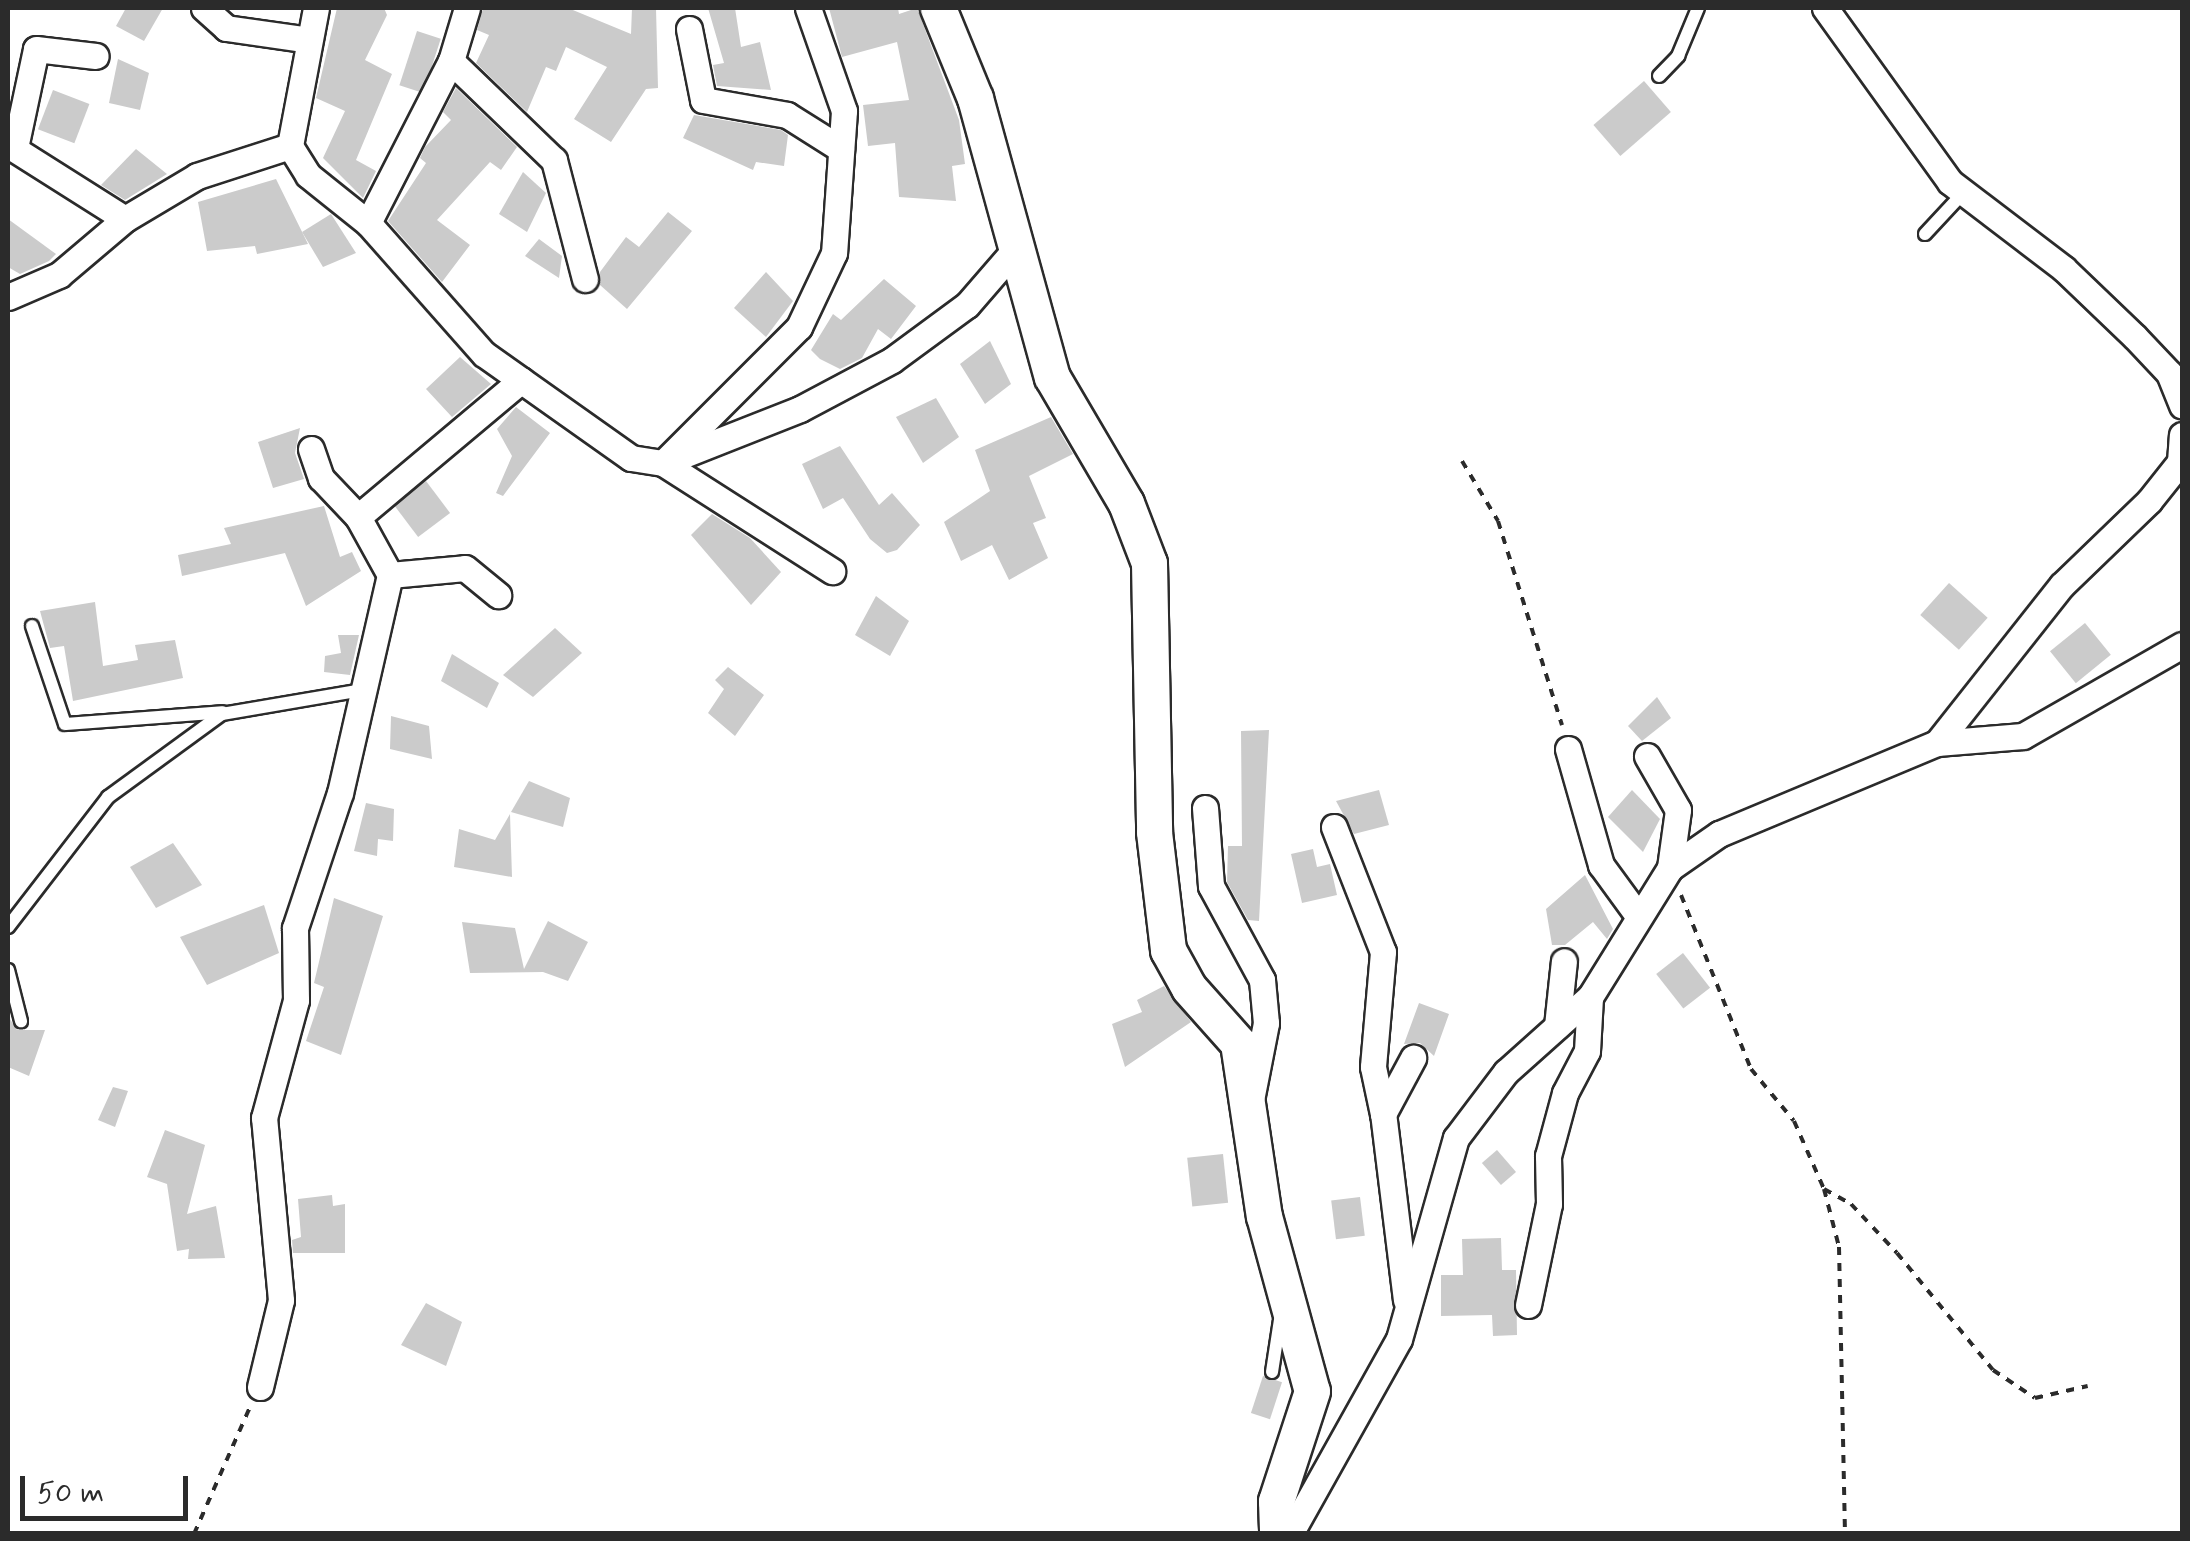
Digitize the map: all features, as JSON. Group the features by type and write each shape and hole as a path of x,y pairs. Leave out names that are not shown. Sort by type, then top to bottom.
{"main road":[{"path":"938,8 1019,245 1052,377 1126,503 1150,563 1154,832 1168,950 1188,988 1238,1043 1246,1119 1312,1391 1276,1502 1277,1534"}],"street":[{"path":"204,8 226,28 309,40"},
{"path":"316,8 290,146 308,175 368,222 428,298 521,380 616,449 663,463 832,571"},
{"path":"368,222 451,60 467,8"},
{"path":"663,463 799,327 834,253 844,110 808,8"},
{"path":"1825,8 1964,192 2064,269 2135,337 2170,373 2182,406"},
{"path":"689,29 702,100 787,116 841,149"},
{"path":"96,56 36,49 11,147 125,220"},
{"path":"451,60 554,160 584,279"},
{"path":"8,297 59,275 125,220 197,176 290,146"},
{"path":"663,463 800,409 892,360 967,305 1019,245"},
{"path":"358,517 521,380"},
{"path":"1937,743 2062,584 2149,501 2180,462 2182,434"},
{"path":"260,1388 281,1300 264,1118 296,1000 295,928 363,690 390,574 358,517 320,478 312,449"},
{"path":"390,574 465,568 498,595"},
{"path":"1290,1534 1400,1340 1406,1300 1456,1138 1506,1072 1590,997 1636,913 1670,868 1719,834 1937,743 2023,736 2182,645"},
{"path":"1568,750 1602,865 1636,913"},
{"path":"1647,756 1678,810 1670,868"},
{"path":"1206,808 1211,886 1262,980 1261,1069 1246,1119"},
{"path":"1334,828 1383,952 1373,1067 1384,1114 1406,1300"},
{"path":"1557,1026 1564,961"},
{"path":"1528,1305 1549,1204 1548,1156 1564,1093 1587,1051 1590,997"},
{"path":"1384,1114 1412,1058"}],"lane":[{"path":"1659,76 1678,56 1698,8"},
{"path":"1925,234 1964,192"},
{"path":"32,626 64,724 242,711"},
{"path":"8,927 108,797 222,714 363,690"},
{"path":"8,970 21,1021"},
{"path":"1272,1372 1288,1287"}],"path":[{"path":"1462,461 1498,521 1568,750"},
{"path":"1670,868 1751,1069 1794,1122 1824,1188 1839,1247 1845,1534"},
{"path":"1824,1188 1850,1204 1898,1254 1993,1370 2035,1398 2088,1386"},
{"path":"194,1534 260,1388"}],"building":[{"path":"126,8 163,8 144,41 116,26"},
{"path":"337,8 384,8 387,15 365,60 392,74 356,160 376,171 363,198 323,158 345,111 316,98"},
{"path":"483,8 568,8 631,34 632,8 656,8 658,88 646,89 611,142 574,119 607,67 566,47 556,71 546,67 527,112 476,63 489,35 477,30"},
{"path":"708,8 735,8 741,47 760,42 771,90 717,86 713,65 724,63"},
{"path":"829,8 898,8 899,14 917,8 959,120 965,164 952,166 956,201 899,197 895,143 868,146 863,105 909,100 897,42 842,57"},
{"path":"417,31 441,39 423,93 399,85"},
{"path":"118,59 149,73 140,110 109,103"},
{"path":"1644,81 1671,112 1620,156 1593,125"},
{"path":"456,88 517,147 501,170 490,162 437,220 470,245 442,282 388,221 426,163 420,158 425,147 451,120 443,112"},
{"path":"53,90 89,104 74,143 38,129"},
{"path":"694,115 781,130 788,135 784,166 756,162 753,170 683,138"},
{"path":"136,149 167,174 125,200 101,185"},
{"path":"523,172 546,193 527,232 499,214"},
{"path":"276,179 308,244 257,254 255,246 207,251 198,202"},
{"path":"668,212 692,231 627,309 600,285 600,272 626,237 639,247"},
{"path":"331,214 356,253 323,267 302,232"},
{"path":"8,219 56,254 20,274 8,267"},
{"path":"539,239 562,256 559,278 525,256"},
{"path":"766,272 793,301 766,337 734,308"},
{"path":"884,279 916,306 891,339 878,329 862,358 840,369 820,359 811,350 833,314 841,320"},
{"path":"990,341 1011,384 985,404 960,364"},
{"path":"460,357 491,384 452,417 426,389"},
{"path":"936,398 959,437 923,463 896,417"},
{"path":"516,407 550,433 503,496 496,493 512,456 497,429"},
{"path":"1051,417 1073,454 1029,476 1046,518 1033,523 1048,558 1009,580 992,545 961,561 944,522 990,491 975,450"},
{"path":"300,428 295,453 304,479 273,488 258,442"},
{"path":"840,446 879,505 892,493 920,525 897,550 887,553 870,539 843,498 823,509 802,464"},
{"path":"426,481 450,513 418,537 394,505"},
{"path":"324,506 340,557 352,552 361,571 306,606 285,553 182,576 178,555 231,544 224,528"},
{"path":"712,514 750,538 781,572 751,605 691,535"},
{"path":"1949,583 1988,618 1959,650 1920,615"},
{"path":"876,596 909,621 890,656 855,635"},
{"path":"95,602 103,666 138,660 135,645 175,640 183,678 73,701 64,646 50,648 40,611"},
{"path":"2085,623 2111,655 2076,683 2050,651"},
{"path":"555,628 582,653 533,697 503,675"},
{"path":"338,635 359,635 350,675 324,672 325,656 341,653"},
{"path":"452,654 499,683 487,708 441,681"},
{"path":"728,667 764,695 735,736 708,713 724,689 715,680"},
{"path":"1657,697 1671,718 1642,741 1628,726"},
{"path":"391,716 429,726 432,759 390,749"},
{"path":"1269,730 1259,921 1248,920 1227,882 1228,846 1242,846 1241,731"},
{"path":"529,781 570,798 563,827 511,812"},
{"path":"1379,790 1389,825 1354,834 1336,801"},
{"path":"1632,790 1660,819 1643,852 1608,817"},
{"path":"366,803 394,809 393,841 378,839 377,856 354,851"},
{"path":"510,814 512,877 454,867 459,829 495,840"},
{"path":"173,843 202,885 156,908 130,867"},
{"path":"1313,849 1317,867 1330,864 1337,895 1302,903 1291,854"},
{"path":"1585,875 1613,929 1607,939 1593,922 1565,945 1552,945 1546,909"},
{"path":"334,898 383,916 341,1055 306,1041 324,987 314,983"},
{"path":"264,905 279,953 207,985 180,937"},
{"path":"548,921 588,942 568,981 543,972 470,973 462,922 515,928 524,969"},
{"path":"1683,953 1710,988 1683,1009 1656,974"},
{"path":"1164,986 1191,1022 1125,1067 1112,1024 1142,1012 1137,1000"},
{"path":"1419,1003 1449,1014 1434,1056 1420,1043 1404,1044"},
{"path":"8,1016 17,1030 45,1030 29,1076 8,1067"},
{"path":"113,1087 128,1091 115,1127 98,1120"},
{"path":"165,1130 205,1145 187,1214 216,1206 225,1258 188,1259 189,1249 177,1251 167,1184 147,1177"},
{"path":"1497,1150 1516,1172 1501,1185 1482,1163"},
{"path":"1223,1154 1228,1203 1192,1206 1187,1158"},
{"path":"332,1195 333,1206 345,1204 345,1253 293,1253 292,1240 301,1237 298,1199"},
{"path":"1360,1197 1365,1236 1336,1239 1331,1201"},
{"path":"1501,1238 1502,1270 1516,1270 1517,1335 1493,1336 1492,1315 1441,1316 1441,1275 1463,1275 1462,1239"},
{"path":"426,1303 462,1322 446,1366 401,1345"},
{"path":"1263,1376 1282,1382 1270,1419 1251,1413"}]}
